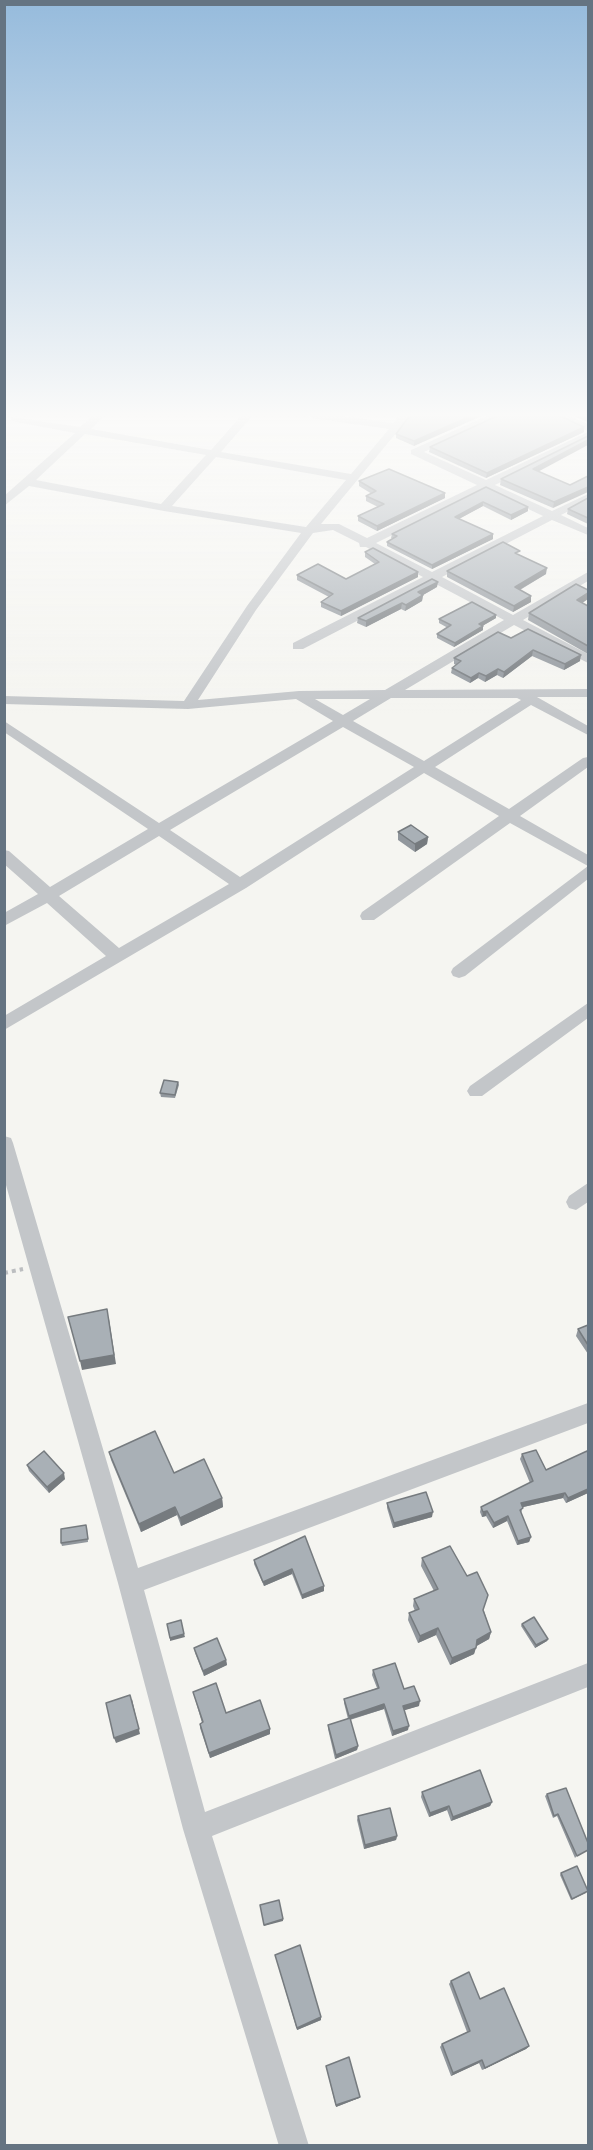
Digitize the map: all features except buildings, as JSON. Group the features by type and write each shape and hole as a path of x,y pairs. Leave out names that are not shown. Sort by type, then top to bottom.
{"street":[{"path":"213,515 310,530 334,526 364,544 588,659"},
{"path":"188,705 251,609 322,515"},
{"path":"364,544 423,515"},
{"path":"298,646 555,516 588,532"},
{"path":"4,921 160,831 588,576"},
{"path":"4,700 188,705 299,695 389,693 525,697 588,693"},
{"path":"299,695 422,768 588,861"},
{"path":"525,697 588,731"},
{"path":"4,1024 240,884 422,768 525,697"},
{"path":"4,725 240,884"},
{"path":"368,916 588,760"},
{"path":"4,855 118,957"},
{"path":"459,972 588,871"},
{"path":"476,1091 588,1011"},
{"path":"4,1143 130,1583 196,1829 294,2145"},
{"path":"130,1583 588,1413"},
{"path":"196,1829 588,1675"}]}
